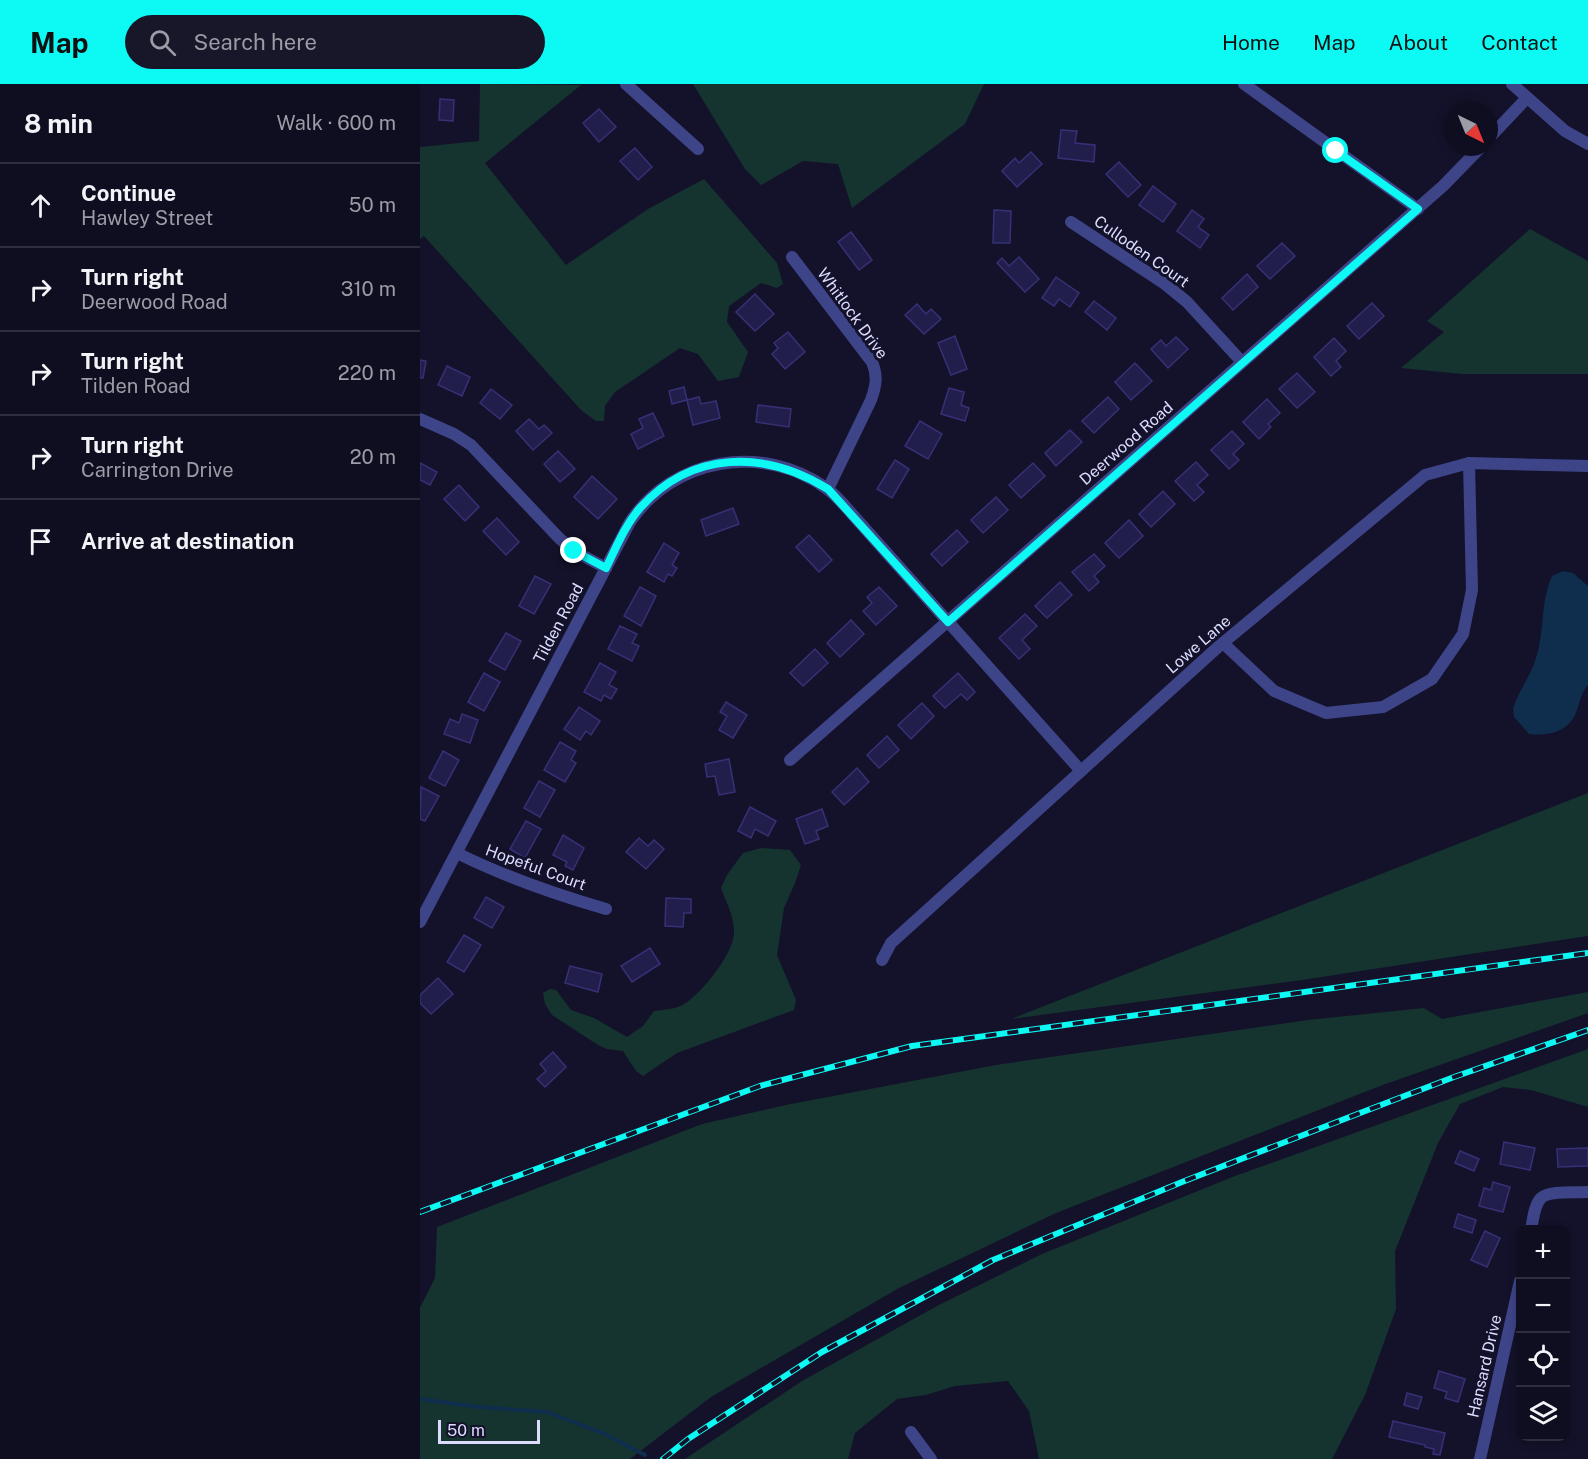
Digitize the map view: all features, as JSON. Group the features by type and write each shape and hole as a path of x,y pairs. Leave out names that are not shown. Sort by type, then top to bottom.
{"street":[{"path":"626,84 698,149"},
{"path":"1244,84 1418,209"},
{"path":"1512,84 1565,131 1588,144"},
{"path":"1498,129 1527,98"},
{"name":"Deerwood Road","path":"790,760 1418,209 1472,156"},
{"name":"Culloden Court","path":"1071,222 1165,284 1186,302 1242,363"},
{"name":"Whitlock Drive","path":"792,257 872,362 876,371 876,384 871,400 828,489"},
{"path":"420,419 454,434 471,445 559,538 574,551 606,568"},
{"name":"Tilden Road","path":"420,922 606,568 639,510 662,489 692,472 725,463 753,461 786,468 828,489 1081,771"},
{"path":"1223,643 1274,691 1326,713 1383,707 1432,679 1464,634 1472,590 1469,463"},
{"name":"Lowe Lane","path":"882,960 891,943 1223,643 1425,475 1469,463 1588,466"},
{"name":"Hopeful Court","path":"457,853 504,875 606,909"},
{"path":"1533,1225 1541,1198 1557,1193 1588,1192"},
{"name":"Hansard Drive","path":"1480,1459 1516,1303"},
{"path":"911,1432 931,1459"}],"green space":[{"path":"480,84 581,85 485,163 566,265 648,209 704,179 777,263 783,284 777,288 761,283 729,306 727,322 748,352 739,377 718,381 698,354 680,348 615,392 605,406 604,421 596,421 581,410 424,236 420,239 420,147 479,141"},
{"path":"693,84 984,84 965,124 852,208 838,164 803,161 761,185 745,169"},
{"path":"1530,229 1588,261 1588,374 1462,374 1401,368 1444,332 1427,321"},
{"path":"1588,793 1588,936 1302,980 1011,1019"},
{"path":"761,848 790,850 801,865 784,908 777,955 796,1000 794,1010 677,1053 643,1076 636,1071 623,1051 598,1045 552,1015 545,1004 543,993 550,989 556,990 571,1010 594,1018 627,1037 643,1026 654,1011 675,1008 686,1003 701,990 716,971 732,942 733,922 721,888 727,875 743,853"},
{"path":"1588,992 1588,1013 1380,1086 1056,1213 899,1288 711,1397 630,1459 420,1459 420,1308 435,1278 437,1227 702,1124 786,1105 996,1065 1308,1020 1424,1008 1442,1019"},
{"path":"1588,1049 1588,1107 1531,1090 1503,1087 1460,1104 1438,1143 1395,1251 1396,1309 1365,1395 1332,1459 1039,1459 1029,1411 1008,1381 955,1386 926,1395 897,1399 855,1433 848,1459 685,1459 802,1381 937,1306 1042,1254 1235,1176"}],"water":[{"path":"1563,571 1573,573 1588,586 1588,685 1575,715 1567,726 1549,734 1529,734 1514,717 1513,709 1539,648 1548,586 1552,576"}],"building":[{"path":"440,99 454,100 453,121 439,120"},
{"path":"599,109 616,127 599,142 583,123"},
{"path":"1061,130 1077,131 1075,143 1095,145 1094,162 1058,158"},
{"path":"635,148 652,167 638,180 620,161"},
{"path":"1031,152 1042,164 1017,187 1002,171 1015,158 1019,163"},
{"path":"1119,162 1141,185 1128,197 1106,174"},
{"path":"1153,186 1176,204 1163,222 1139,205"},
{"path":"994,210 1011,211 1010,243 993,243"},
{"path":"1192,210 1204,219 1198,227 1209,235 1200,248 1177,231"},
{"path":"851,232 872,260 859,270 838,242"},
{"path":"1282,243 1295,256 1270,279 1257,266"},
{"path":"1019,257 1039,279 1025,292 997,263 1002,258 1009,266"},
{"path":"1247,274 1258,287 1233,310 1222,298"},
{"path":"1056,277 1079,293 1070,307 1059,299 1054,306 1042,298"},
{"path":"755,294 774,314 755,331 736,312"},
{"path":"1094,301 1116,318 1107,330 1085,312"},
{"path":"1372,303 1384,316 1359,339 1347,326"},
{"path":"917,304 926,314 931,309 941,319 924,334 905,315"},
{"path":"788,332 805,352 785,369 772,354 778,348 774,343"},
{"path":"955,336 967,369 951,375 938,343"},
{"path":"1176,337 1188,349 1168,368 1151,349 1161,340 1166,346"},
{"path":"1334,338 1346,351 1336,361 1341,367 1331,376 1314,357"},
{"path":"420,360 426,361 423,378 420,378"},
{"path":"1135,363 1152,381 1131,400 1115,382"},
{"path":"447,366 470,377 462,396 438,385"},
{"path":"1297,373 1315,392 1297,408 1279,389"},
{"path":"684,387 687,400 672,404 669,391"},
{"path":"949,388 964,392 961,405 969,408 965,421 941,414"},
{"path":"491,389 512,405 500,419 480,403"},
{"path":"699,397 701,404 716,401 720,418 693,425 687,400"},
{"path":"1108,397 1119,409 1094,433 1082,421"},
{"path":"1267,399 1280,413 1268,424 1271,427 1259,439 1243,422"},
{"path":"758,405 791,409 789,427 756,422"},
{"path":"653,413 664,436 638,449 631,434 643,428 639,419"},
{"path":"529,419 539,429 544,425 552,433 533,450 516,431"},
{"path":"920,421 942,434 928,459 905,446"},
{"path":"1070,430 1082,442 1056,466 1045,453"},
{"path":"1232,431 1244,444 1233,454 1239,460 1229,469 1211,450"},
{"path":"558,451 575,469 560,482 544,464"},
{"path":"895,460 909,469 892,498 877,489"},
{"path":"1196,462 1208,475 1197,485 1204,492 1194,501 1175,481"},
{"path":"420,463 437,472 430,485 420,480"},
{"path":"1033,463 1045,476 1021,498 1009,485"},
{"path":"592,476 617,499 598,519 574,497"},
{"path":"459,485 479,507 465,521 444,499"},
{"path":"1163,491 1175,504 1151,527 1139,514"},
{"path":"996,497 1008,510 983,533 971,520"},
{"path":"733,508 739,524 706,536 701,520"},
{"path":"497,518 519,542 506,555 483,531"},
{"path":"1129,520 1143,536 1119,558 1105,543"},
{"path":"957,530 968,542 942,566 931,554"},
{"path":"809,535 832,560 819,572 796,547"},
{"path":"664,543 679,553 672,565 677,568 672,576 668,574 664,582 647,572"},
{"path":"1094,554 1105,566 1094,576 1099,582 1089,591 1072,572"},
{"path":"535,576 551,584 534,614 519,606"},
{"path":"1060,582 1072,595 1047,618 1035,606"},
{"path":"640,587 656,596 641,626 624,616"},
{"path":"879,587 897,606 876,625 863,611 872,603 867,597"},
{"path":"1025,614 1037,626 1022,640 1030,649 1019,659 999,638"},
{"path":"851,620 864,634 840,657 827,643"},
{"path":"620,626 637,634 632,643 639,646 632,661 608,649"},
{"path":"506,633 521,641 505,670 489,661"},
{"path":"815,649 828,663 803,686 790,673"},
{"path":"600,663 616,672 609,685 617,689 611,699 604,695 601,701 584,692"},
{"path":"484,673 500,682 484,711 468,702"},
{"path":"958,673 975,692 967,700 961,694 945,708 933,696"},
{"path":"726,702 747,715 733,738 719,730 727,716 720,712"},
{"path":"922,703 934,716 911,739 898,725"},
{"path":"579,707 600,721 591,735 586,731 580,740 564,729"},
{"path":"462,714 478,720 470,743 444,734 450,719 459,723"},
{"path":"887,736 899,750 879,768 867,755"},
{"path":"560,742 576,751 571,760 576,763 565,782 544,770"},
{"path":"443,751 459,760 445,786 429,778"},
{"path":"729,759 735,792 719,795 715,776 707,777 705,764"},
{"path":"857,768 869,782 844,805 832,792"},
{"path":"539,781 555,790 540,817 524,808"},
{"path":"421,787 439,796 425,821 420,819"},
{"path":"750,807 776,821 768,836 755,829 751,838 738,831"},
{"path":"822,809 828,826 816,831 819,839 805,844 796,819"},
{"path":"526,821 541,829 525,858 510,849"},
{"path":"563,835 584,848 573,870 565,866 567,862 553,855"},
{"path":"639,838 648,846 654,840 664,849 646,869 626,852"},
{"path":"486,897 504,907 492,928 474,918"},
{"path":"666,898 691,899 691,913 684,913 683,927 665,926"},
{"path":"464,935 481,945 464,972 447,962"},
{"path":"650,948 660,964 632,982 621,966"},
{"path":"570,966 602,974 598,992 565,983"},
{"path":"438,978 453,994 431,1014 420,1003 420,995"},
{"path":"553,1052 566,1067 545,1087 537,1079 546,1071 540,1064"},
{"path":"1504,1142 1535,1148 1530,1170 1500,1164"},
{"path":"1588,1148 1588,1166 1558,1167 1557,1149"},
{"path":"1460,1151 1479,1159 1474,1171 1455,1163"},
{"path":"1493,1182 1510,1187 1503,1212 1479,1206 1484,1188 1491,1190"},
{"path":"1458,1214 1476,1220 1472,1233 1454,1227"},
{"path":"1485,1231 1500,1238 1487,1267 1471,1260"},
{"path":"1439,1371 1465,1379 1458,1402 1445,1398 1447,1392 1434,1388"},
{"path":"1407,1393 1422,1397 1418,1409 1404,1405"},
{"path":"1393,1421 1445,1433 1440,1455 1433,1454 1434,1449 1425,1447 1425,1445 1389,1437"}],"waterway":[{"path":"420,1399 479,1407 547,1412 605,1434 645,1455"}],"railway":[{"path":"420,1212 760,1086 912,1046 1588,953"},
{"path":"663,1459 688,1439 822,1352 993,1260 1182,1182 1347,1118 1454,1077 1588,1030"}],"route":[{"path":"574,551 606,568 630,522 639,510 652,496 673,482 692,472 725,463 753,461 770,464 810,478 828,489 948,622 1418,209 1336,151"}]}
